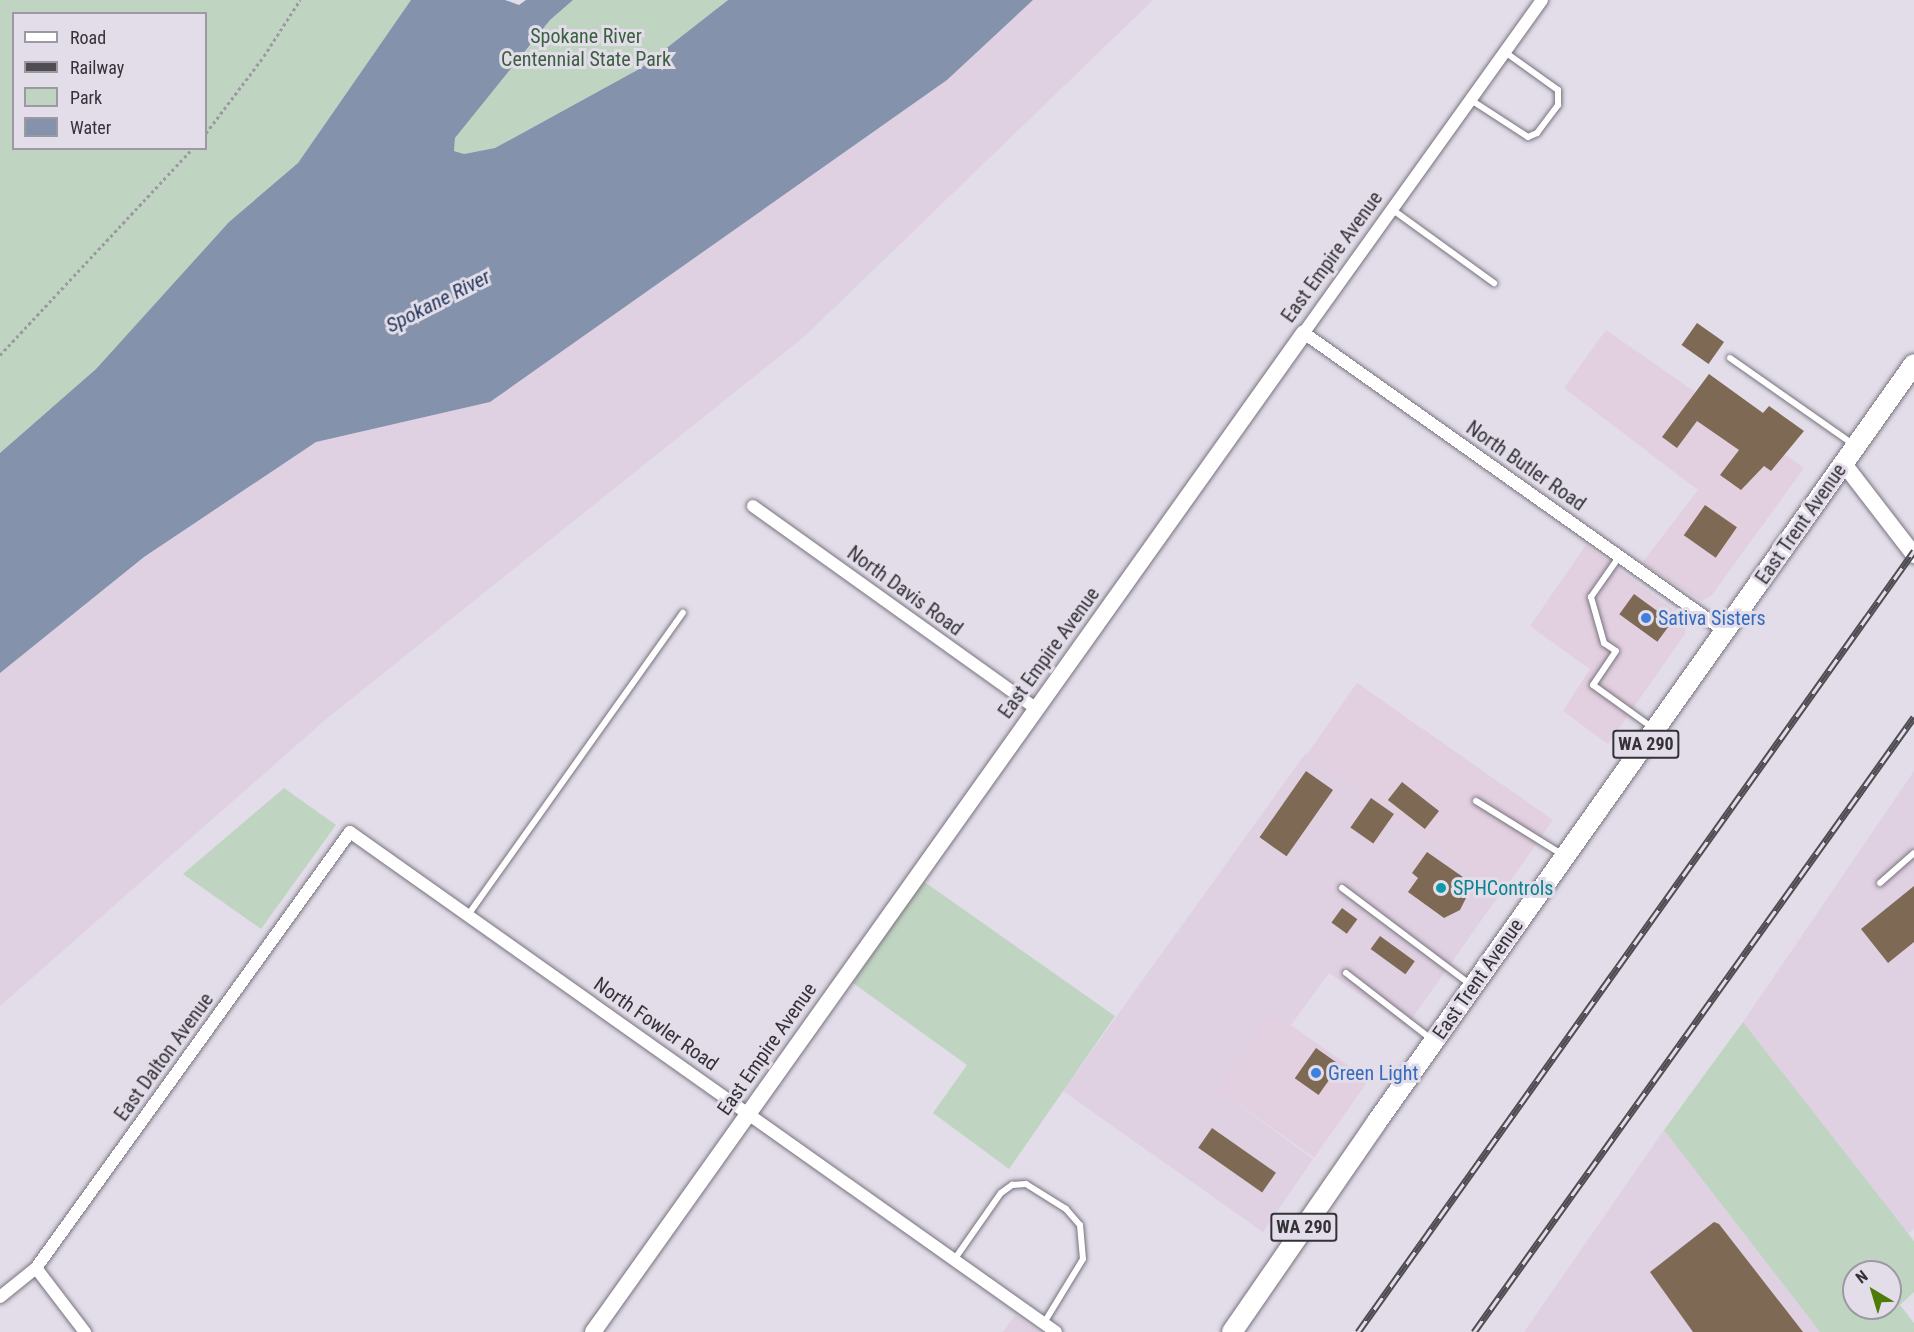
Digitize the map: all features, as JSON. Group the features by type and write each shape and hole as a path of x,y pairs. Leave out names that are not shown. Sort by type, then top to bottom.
{"main road":[{"name":"East Trent Avenue","path":"1232,1332 1434,1041 1914,364"}],"street":[{"name":"East Empire Avenue","path":"593,1332 1035,708 1542,0"},
{"name":"North Butler Road","path":"1304,333 1726,632"},
{"path":"1844,464 1914,555"},
{"name":"North Davis Road","path":"753,506 1035,708"},
{"name":"North Fowler Road","path":"350,832 1056,1332"},
{"name":"East Dalton Avenue","path":"0,1297 36,1268 350,832"},
{"path":"36,1268 86,1332"}],"lane":[{"path":"1471,100 1528,137 1537,133 1558,105 1558,90 1506,52"},
{"path":"1392,209 1494,283"},
{"path":"1730,358 1856,447"},
{"path":"1619,557 1591,597 1604,643 1616,651 1593,685 1656,730"},
{"path":"468,915 683,613"},
{"path":"1476,801 1566,856"},
{"path":"1880,883 1914,853"},
{"path":"1342,888 1473,986"},
{"path":"1346,973 1434,1041"},
{"path":"954,1260 1001,1193 1012,1185 1026,1184 1066,1209 1080,1225 1083,1259 1044,1323"}],"path":[{"path":"207,132 264,56 300,0"},
{"path":"0,355 191,150"}],"shaded area":[{"path":"1033,0 1153,0 805,336 325,720 0,1006 0,673 144,557 316,442 490,402 947,80"},
{"path":"1606,330 1804,468 1711,596 1702,601 1642,563 1698,490 1564,388"},
{"path":"1586,545 1681,616 1686,625 1685,634 1608,744 1563,711 1590,669 1530,626"},
{"path":"1357,683 1553,820 1502,892 1307,755"},
{"path":"1305,754 1502,891 1406,1027 1329,973 1291,1025 1272,1013 1218,1090 1313,1159 1263,1232 1063,1091"},
{"path":"1914,771 1914,1229 1908,1234 1743,1022"},
{"path":"1272,1012 1369,1080 1314,1158 1218,1090"},
{"path":"1664,1130 1820,1332 1524,1332"},
{"path":"1015,1315 1038,1332 1003,1332"}],"green space":[{"path":"0,0 411,0 298,163 229,222 96,369 0,453"},
{"name":"Spokane River Centennial State Park","path":"573,0 728,0 641,68 495,148 464,154 454,151 455,138 550,20"},
{"path":"284,788 336,825 261,929 183,874"},
{"path":"923,881 1115,1016 1009,1169 933,1113 967,1065 853,983"},
{"path":"1743,1022 1914,1241 1914,1292 1902,1303 1902,1260 1842,1260 1842,1320 1902,1320 1902,1308 1914,1323 1914,1332 1820,1332 1664,1130"}],"water":[{"name":"Spokane River","path":"411,0 505,0 519,5 526,0 573,0 550,20 455,138 454,151 464,154 495,148 641,68 728,0 1033,0 947,80 490,402 316,442 144,557 0,673 0,453 96,369 229,222 298,163"}],"building":[{"path":"1697,323 1724,342 1709,364 1682,345"},
{"path":"1709,374 1763,413 1769,406 1804,431 1771,471 1764,466 1741,490 1720,475 1739,450 1697,421 1677,448 1662,437"},
{"path":"1705,505 1737,527 1716,558 1684,535"},
{"name":"Sativa Sisters","path":"1634,594 1672,622 1657,642 1619,614"},
{"path":"1306,771 1333,790 1287,856 1260,837"},
{"path":"1402,782 1439,811 1425,829 1388,800"},
{"path":"1371,798 1394,814 1373,844 1350,827"},
{"name":"SPHControls","path":"1427,852 1473,884 1460,910 1444,918 1408,892 1418,878 1412,873"},
{"path":"1914,886 1914,942 1888,963 1861,929"},
{"path":"1342,908 1357,919 1347,934 1331,923"},
{"path":"1380,936 1415,961 1405,974 1371,949"},
{"name":"Green Light","path":"1316,1048 1340,1065 1319,1095 1295,1078"},
{"path":"1212,1128 1276,1173 1262,1192 1198,1148"},
{"path":"1714,1222 1719,1224 1803,1332 1693,1332 1650,1272"}],"railway":[{"path":"1358,1332 1914,551"},
{"path":"1474,1332 1914,717"}],"place":[{"name":"Sativa Sisters","path":"1646,618"},
{"name":"SPHControls","path":"1441,888"},
{"name":"Green Light","path":"1316,1073"}]}
